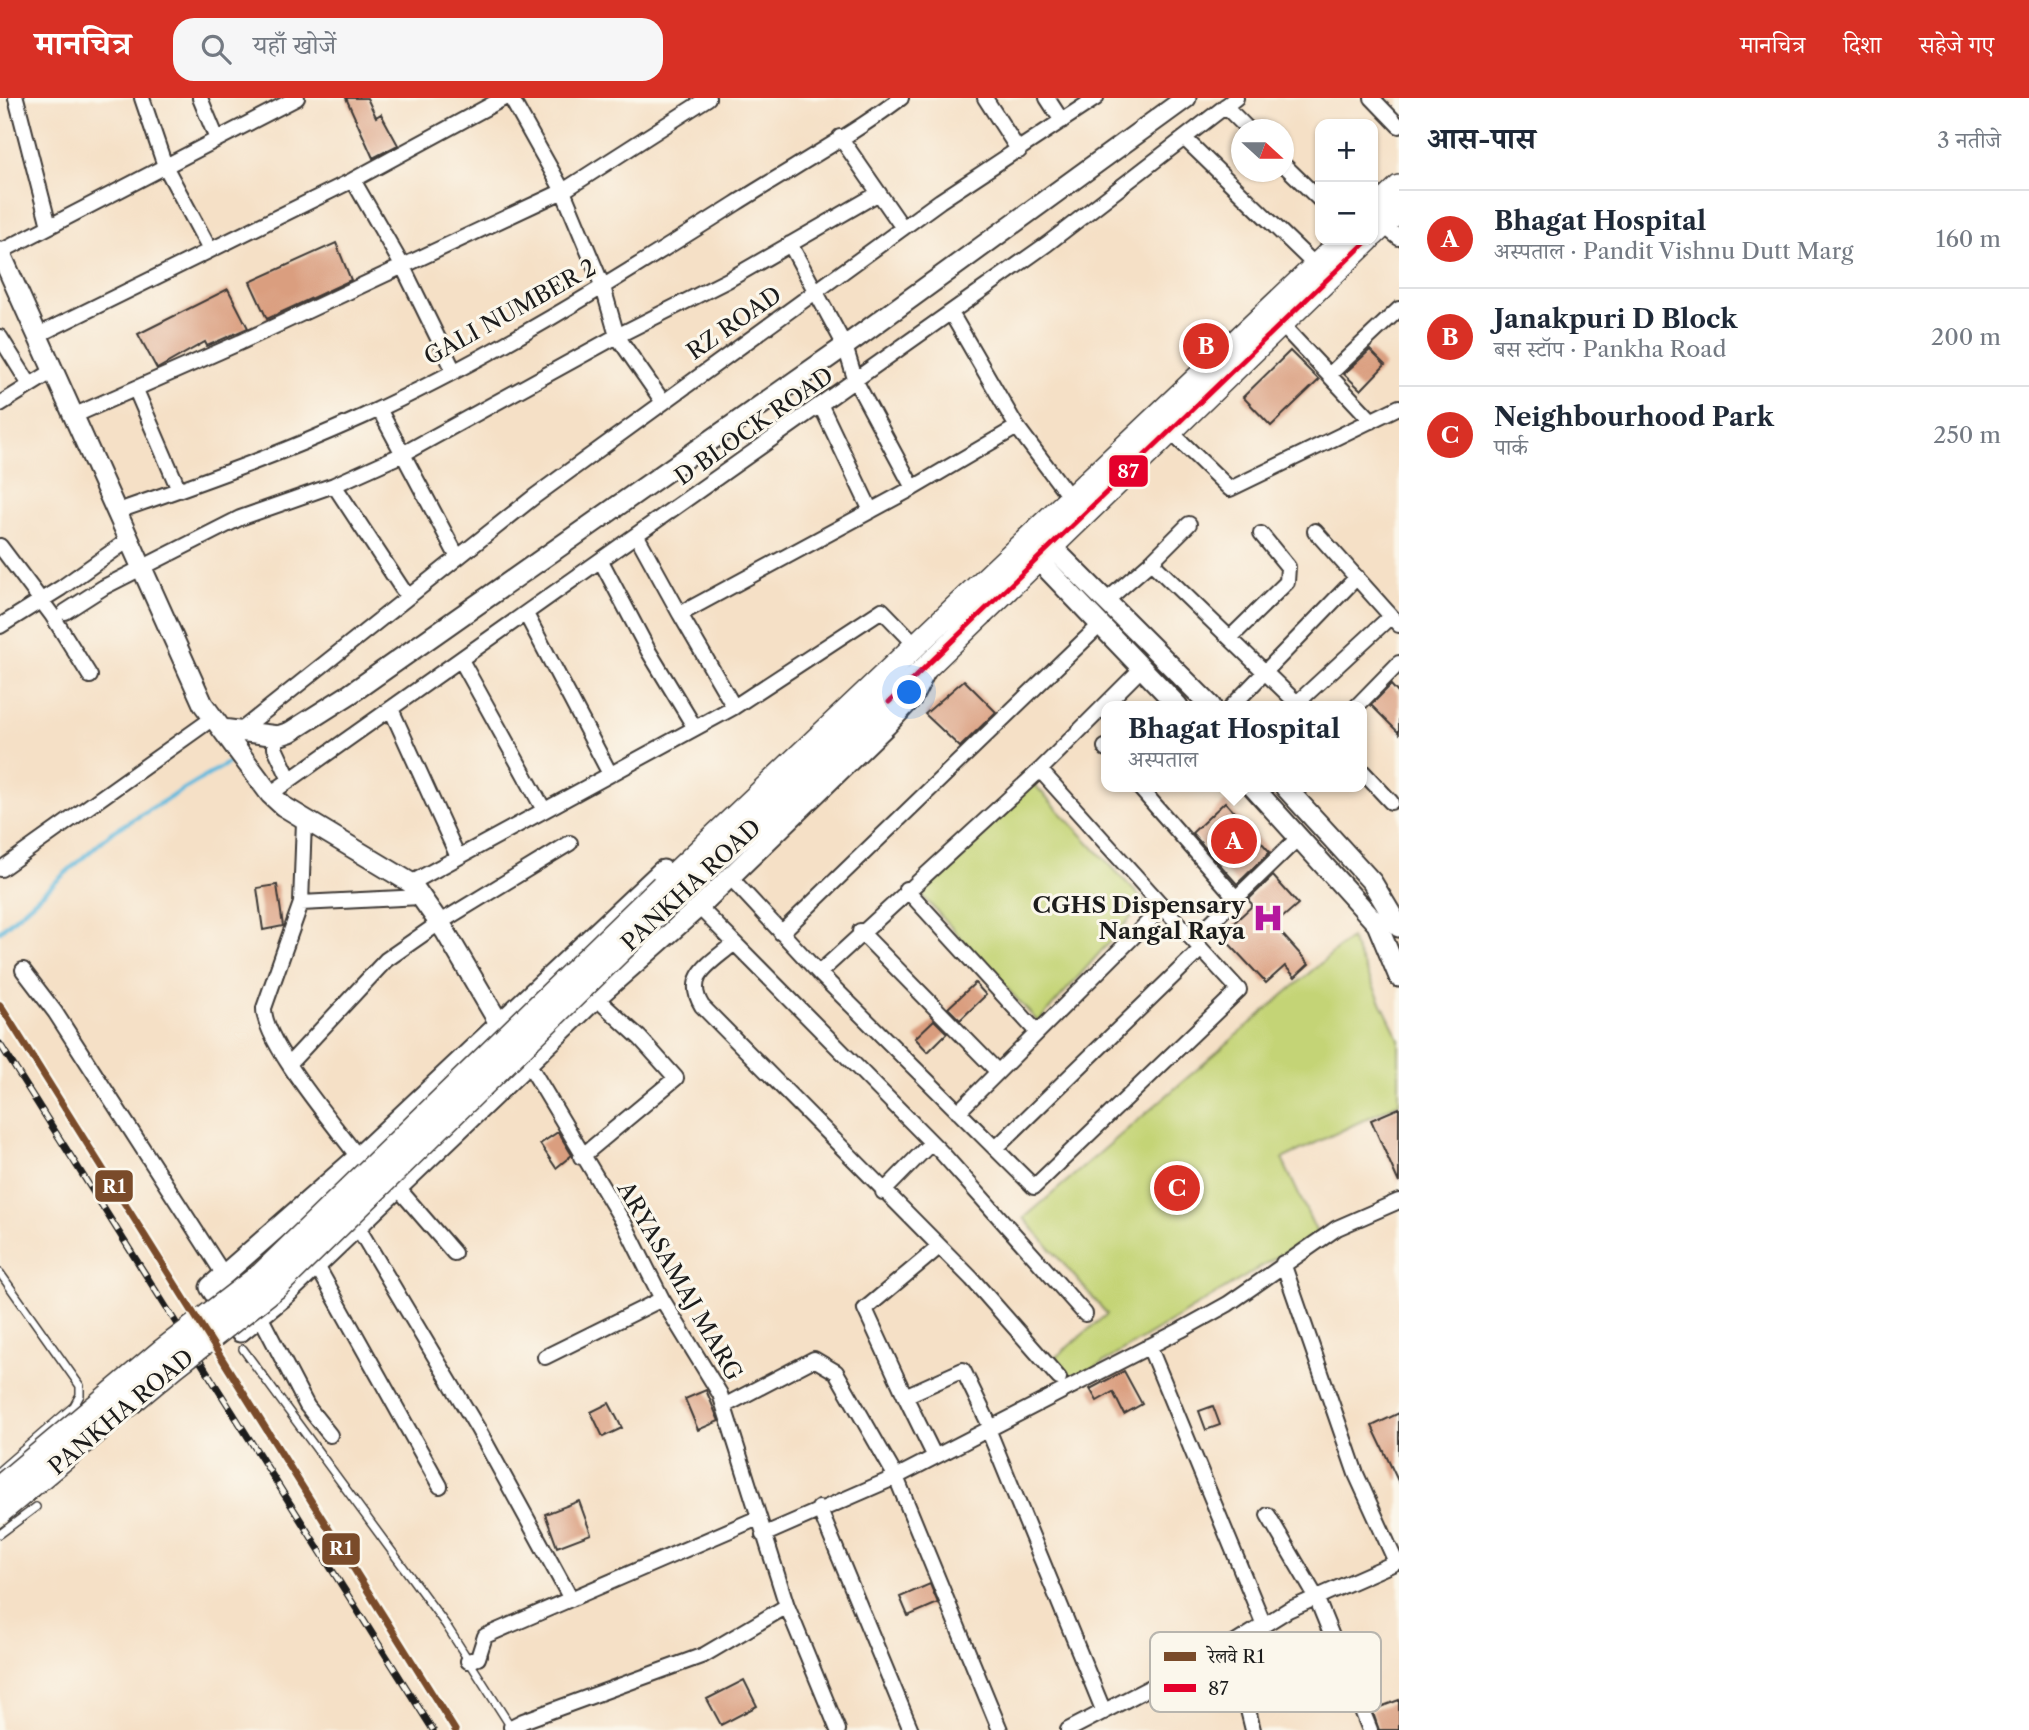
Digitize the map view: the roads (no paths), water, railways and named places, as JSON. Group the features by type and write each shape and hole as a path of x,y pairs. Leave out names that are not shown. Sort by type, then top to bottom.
{"main road":[{"name":"PANKHA ROAD","path":"0,1512 175,1366 276,1287 916,645 1038,545 1170,431 1382,227 1399,187"},
{"name":"PANKHA ROAD","path":"0,1487 163,1350 262,1274 665,895 929,665 1038,545 1071,499 1338,245"}],"street":[{"path":"16,98 49,226"},
{"path":"142,98 166,166 210,250"},
{"path":"200,98 218,139"},
{"path":"296,98 0,252 127,541 203,704 225,726 270,794 304,821 398,873 416,890 526,1065"},
{"path":"38,335 353,180 503,98"},
{"path":"511,98 563,191 603,287 617,336 663,402"},
{"name":"GALI NUMBER 2","path":"115,512 263,460 379,409 454,371 568,310 901,98"},
{"path":"985,98 1018,152"},
{"path":"1047,98 1062,121"},
{"name":"RZ ROAD","path":"1,869 225,726 407,596 663,402 903,228 1096,98"},
{"path":"225,726 275,736 290,732 350,694 845,346 1186,98"},
{"path":"1372,98 1399,126"},
{"path":"72,416 136,390 563,191 699,100"},
{"path":"1230,102 1241,119"},
{"name":"D BLOCK ROAD","path":"270,794 856,382 1047,244 1230,102"},
{"path":"840,137 903,228"},
{"path":"1184,138 1316,266"},
{"path":"1294,175 1315,195"},
{"path":"353,180 403,267 454,371"},
{"path":"65,612 140,569 240,518 334,485 401,455 617,336 728,280 879,192"},
{"path":"790,244 845,346 856,382 913,488"},
{"path":"1329,375 1399,309"},
{"path":"951,313 1017,426 1071,499"},
{"path":"1281,324 1372,421"},
{"path":"0,337 30,385"},
{"path":"0,404 53,371"},
{"path":"136,390 179,490"},
{"path":"821,406 871,511"},
{"path":"1170,431 1230,489 1399,407"},
{"path":"379,409 401,455 457,556"},
{"path":"680,614 913,488 1017,426"},
{"path":"334,485 407,596"},
{"path":"1106,601 1189,524"},
{"path":"1304,701 1395,621 1315,531"},
{"path":"1231,637 1287,582 1288,567 1261,534"},
{"path":"638,536 734,707"},
{"path":"0,626 127,541"},
{"path":"1038,545 1106,601 1206,701"},
{"path":"1038,545 1100,625 1173,701"},
{"path":"0,546 41,601 90,676"},
{"path":"601,561 649,652 695,728"},
{"path":"1151,562 1295,701"},
{"path":"1237,701 1357,577"},
{"path":"301,903 416,890 458,857 734,707 882,610 916,645 874,669 358,1157 223,1275 209,1290 240,1332 316,1265 596,998 730,877 887,725 912,698 929,665"},
{"path":"526,614 610,774"},
{"path":"781,933 1100,625"},
{"path":"461,660 544,810"},
{"path":"1362,701 1399,663"},
{"path":"1109,701 1142,668"},
{"path":"391,709 458,857"},
{"path":"819,973 860,931 1040,770 1101,709"},
{"path":"275,736 275,748 290,780"},
{"path":"730,877 819,973 1034,1187 1239,990 1040,770"},
{"path":"1367,776 1391,802"},
{"path":"1143,792 1236,898"},
{"path":"1258,792 1299,837 1392,918"},
{"path":"1291,792 1372,882 1392,918 1399,977"},
{"path":"304,821 301,903 264,1008 264,1018 289,1064 358,1157"},
{"path":"996,1149 1197,944 1236,898 1299,837"},
{"path":"289,1064 386,960 439,923 570,843"},
{"path":"906,889 1037,1032"},
{"path":"958,1112 1164,906"},
{"path":"699,907 931,1143 1085,1314"},
{"path":"860,931 998,1072"},
{"path":"734,943 704,969 695,981 693,992 702,1006 939,1247 1059,1378"},
{"path":"23,970 55,1012 223,1275"},
{"path":"582,1157 676,1078 640,1038 596,998"},
{"name":"ARYASAMAJ MARG","path":"526,1065 625,1226 662,1299 720,1394 787,1606 838,1730"},
{"path":"883,1192 931,1143"},
{"path":"397,1188 454,1254"},
{"path":"763,1535 820,1508 897,1477 1149,1346 1228,1304 1283,1263 1337,1228 1399,1201"},
{"path":"357,1226 478,1429 571,1599"},
{"path":"935,1457 865,1309 939,1247"},
{"path":"1253,1632 1317,1597 1398,1561 1356,1474 1283,1263"},
{"path":"316,1265 440,1486"},
{"path":"545,1357 662,1299"},
{"path":"260,1316 307,1406 330,1434"},
{"path":"1149,1346 1264,1625"},
{"path":"724,1406 814,1359 835,1372 897,1477 1000,1730"},
{"path":"905,1396 963,1370 1104,1712"},
{"path":"820,1508 911,1730"},
{"path":"1268,1515 1317,1597 1331,1632"},
{"path":"468,1661 478,1658 485,1636 758,1518"},
{"path":"511,1729 704,1655 787,1606"},
{"path":"1074,1729 1150,1688"},
{"path":"1249,1712 1253,1730"},
{"path":"1363,1712 1370,1730"}],"lane":[{"path":"0,1273 52,1342 80,1386 80,1395 74,1406 0,1470"},
{"path":"243,1349 446,1625 511,1729"},
{"path":"0,1534 36,1507"}],"waterway":[{"path":"0,931 112,832 233,760"}],"railway":[{"path":"0,1044 433,1730"}],"rail line":[{"name":"R1","path":"0,1005 455,1730"}],"place":[{"name":"Janakpuri D Block","path":"1206,346"},
{"name":"Bhagat Hospital","path":"1234,841"},
{"name":"CGHS Dispensary Nangal Raya","path":"1268,918"},
{"name":"Neighbourhood Park","path":"1177,1188"}]}
